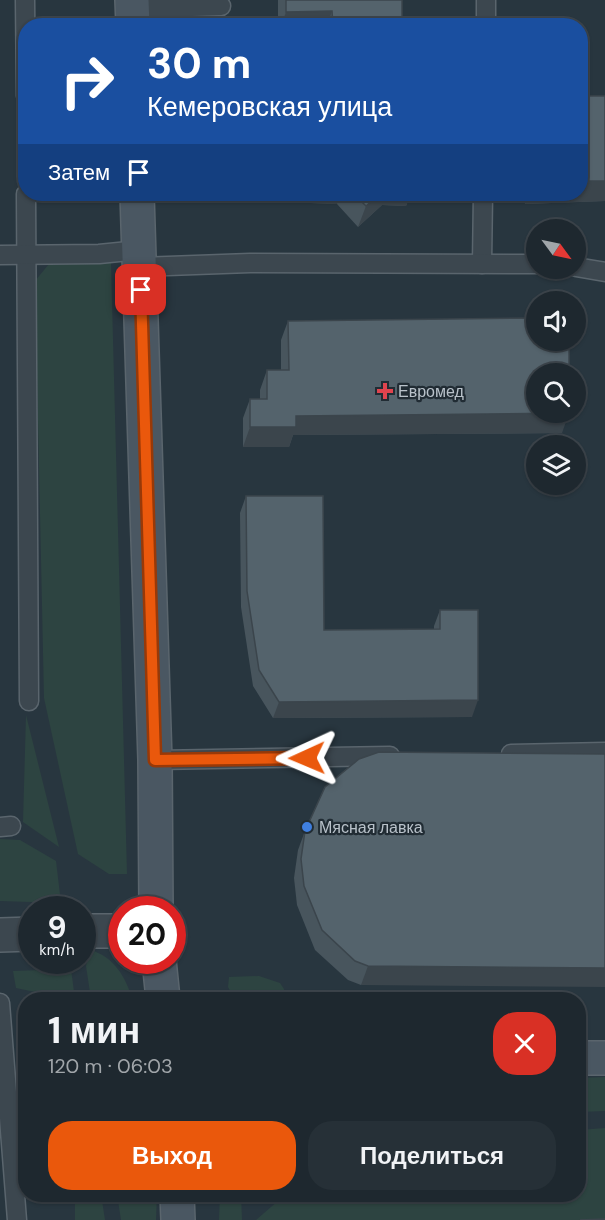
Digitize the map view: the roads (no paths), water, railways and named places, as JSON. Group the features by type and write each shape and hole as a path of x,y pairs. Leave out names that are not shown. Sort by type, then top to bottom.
{"main road":[{"path":"138,201 155,760 156,896"},
{"path":"160,974 162,992"},
{"path":"586,1058 605,1058"},
{"path":"177,1202 178,1220"}],"street":[{"path":"0,935 18,934"}],"lane":[{"path":"25,0 25,18"},
{"path":"486,0 486,18"},
{"path":"133,11 221,6"},
{"path":"26,201 28,701"},
{"path":"483,201 483,264"},
{"path":"0,255 99,254 250,263 526,264"},
{"path":"586,269 605,273"},
{"path":"499,754 605,752"},
{"path":"155,760 404,756"},
{"path":"0,1008 17,1220"}],"place":[{"name":"Евромед","path":"385,391"},
{"name":"Мясная лавка","path":"307,827"}]}
